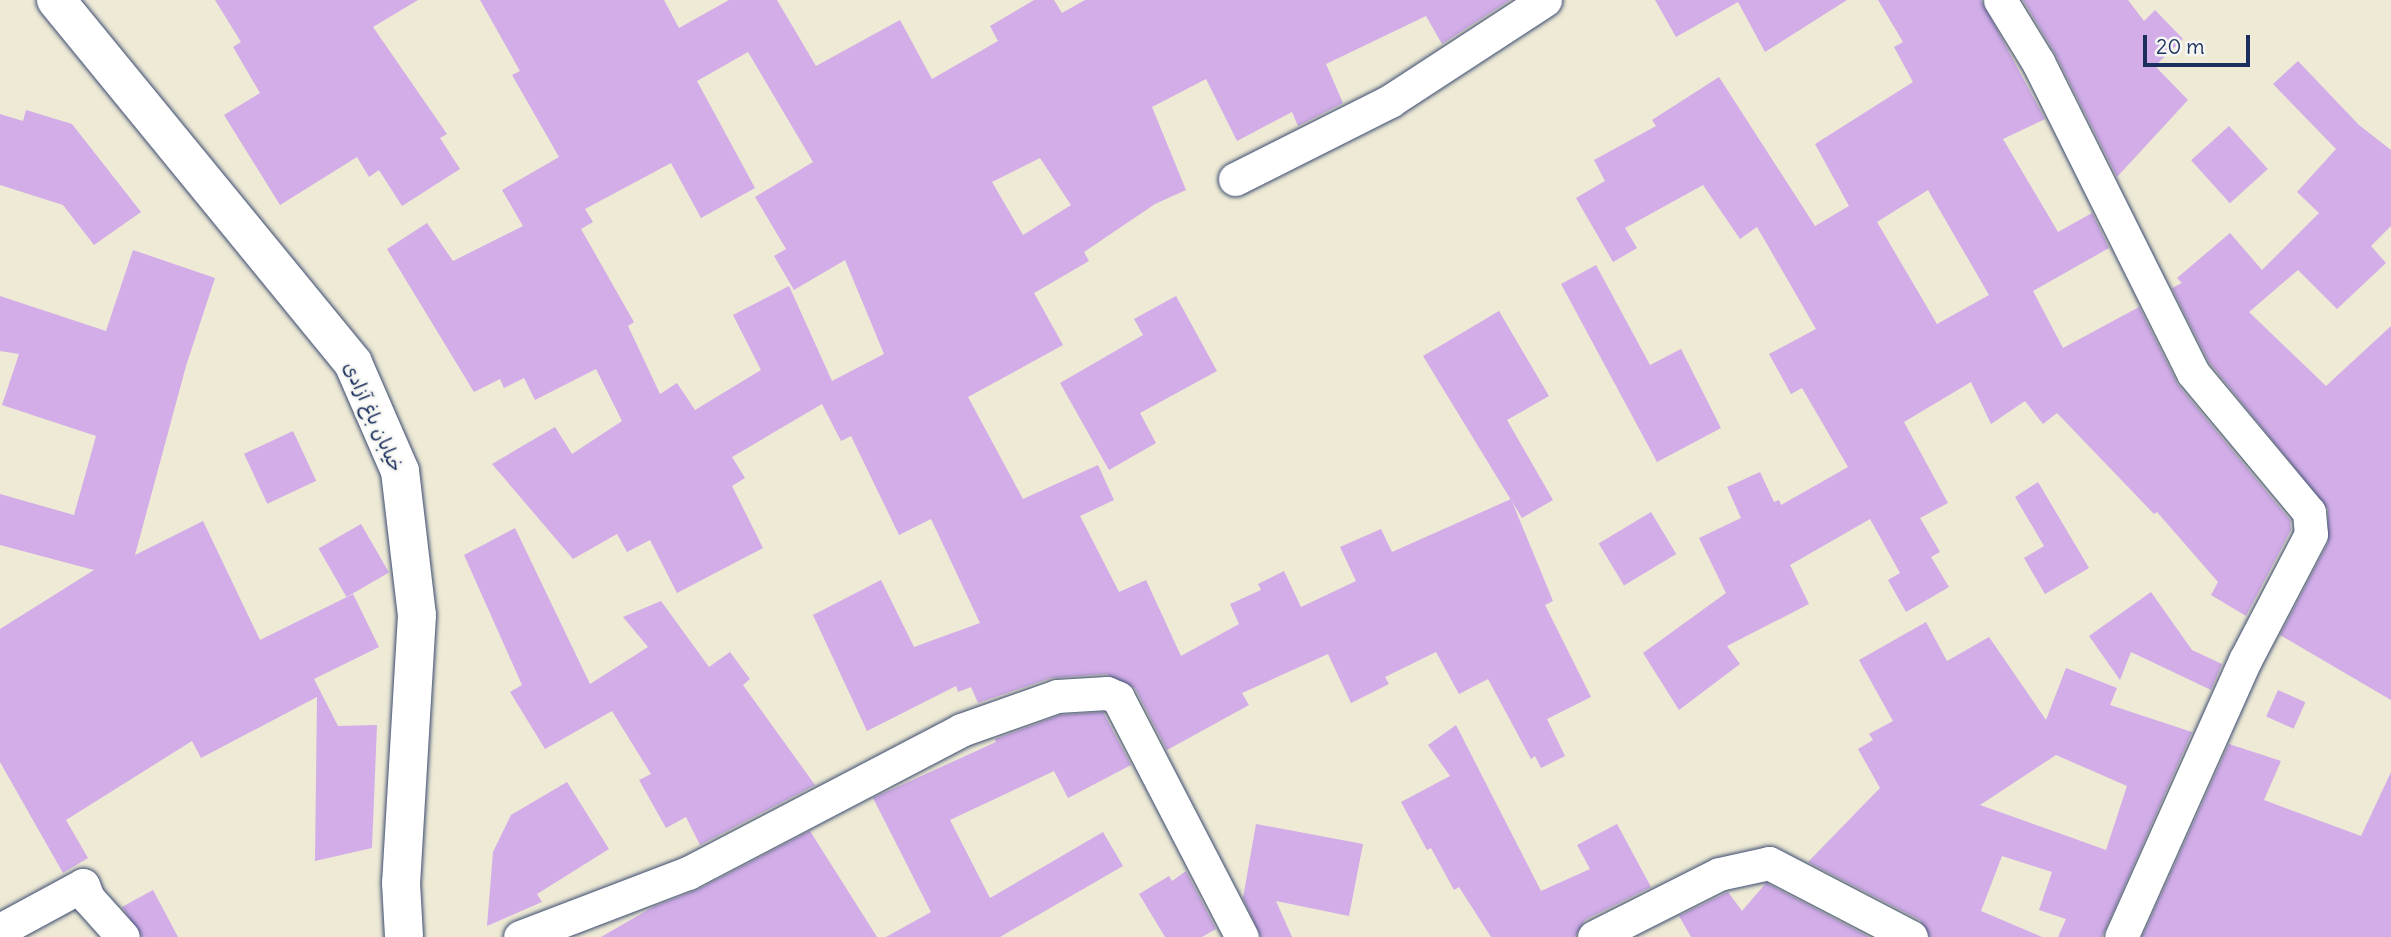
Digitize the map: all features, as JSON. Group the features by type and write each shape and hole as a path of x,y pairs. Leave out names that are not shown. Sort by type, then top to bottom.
{"street":[{"name":"خیابان باغ آزادی","path":"55,0 353,363 400,471 417,615 401,883 404,937"},
{"path":"1235,178 1390,101 1545,0"},
{"path":"2000,0 2038,62 2193,373 2309,512 2311,534 2245,660 2121,937"},
{"path":"520,937 688,873 961,730 1057,696 1107,693 1118,698 1242,937"},
{"path":"1594,937 1718,874 1769,863 1911,937"},
{"path":"0,930 83,885 88,898 123,937"}],"building":[{"path":"215,0 418,0 373,27 447,134 440,138 460,169 402,206 379,170 369,177 357,157 280,205 224,115 260,93 233,47 241,42"},
{"path":"480,0 664,0 679,28 729,0 777,0 816,66 900,20 932,79 998,41 990,26 1034,0 1054,0 1062,13 1085,0 1510,0 1442,44 1426,16 1326,64 1343,103 1298,126 1292,112 1237,141 1206,79 1152,107 1186,190 1155,204 1084,252 1089,261 1034,293 1063,345 968,397 1023,499 1098,465 1114,500 1080,516 1119,592 1146,580 1181,656 1239,624 1230,604 1261,590 1258,584 1284,571 1301,607 1356,581 1340,547 1381,529 1392,552 1511,499 1553,601 1545,605 1591,697 1547,719 1565,756 1541,768 1535,756 1531,759 1488,679 1459,694 1436,652 1385,677 1389,684 1351,703 1328,654 1242,693 1249,705 1167,750 1135,688 1106,674 1051,678 978,703 971,687 958,692 956,686 867,731 813,615 881,580 914,647 980,623 931,519 899,535 851,436 841,441 822,404 732,457 745,478 732,486 763,548 677,593 650,540 627,552 617,534 573,559 492,464 555,427 572,454 622,421 596,369 535,400 524,378 504,388 500,379 474,392 387,249 427,223 453,261 523,226 502,190 559,157 512,75 520,71","holes":["748,52 813,162 755,197 786,249 774,256 794,290 845,260 884,354 832,381 789,286 733,315 761,370 695,410 677,383 660,394 628,326 634,322 581,229 593,222 585,209 671,163 701,218 755,188 697,81","1040,158 1071,205 1023,235 992,182"]},
{"path":"1655,0 1847,0 1765,52 1738,2 1676,37"},
{"path":"1878,0 1981,0 2045,119 2003,139 2058,232 2092,213 2109,248 2033,291 2063,348 2139,307 2178,385 2290,520 2291,530 2246,616 2211,595 2218,582 2157,512 2154,514 2057,413 2043,424 2025,401 1991,424 1971,382 1904,422 1948,503 1920,518 1940,552 1931,557 1949,587 1906,612 1888,580 1900,573 1870,519 1790,565 1809,604 1727,646 1740,664 1679,710 1643,653 1726,593 1699,538 1741,518 1727,487 1760,472 1774,502 1779,500 1781,505 1848,467 1802,388 1791,394 1769,354 1816,329 1757,227 1740,239 1703,185 1625,228 1637,248 1613,262 1576,198 1605,181 1594,160 1656,126 1652,120 1719,77 1815,226 1849,206 1815,144 1913,82 1894,47 1903,42","holes":["1928,190 1989,295 1937,324 1877,222"]},
{"path":"2023,0 2128,0 2144,21 2155,10 2183,39 2155,66 2188,100 2117,177 2055,53"},
{"path":"2298,61 2359,125 2391,150 2391,226 2371,246 2386,263 2337,309 2298,270 2249,312 2326,386 2391,326 2391,700 2280,635 2328,543 2328,509 2209,362 2172,288 2182,283 2177,278 2230,233 2262,270 2319,213 2297,192 2336,149 2273,84"},
{"path":"26,110 72,124 141,212 94,245 63,205 0,185 0,114 23,121"},
{"path":"2229,126 2268,169 2230,203 2191,160"},
{"path":"133,250 215,278 186,366 135,555 203,521 260,640 353,594 379,647 314,679 338,726 377,725 372,848 315,861 317,697 201,758 192,741 66,820 88,858 63,873 0,762 0,629 94,570 0,545 0,494 74,515 96,436 2,405 19,354 0,351 0,296 106,331"},
{"path":"1596,265 1650,365 1681,349 1721,428 1657,462 1561,284"},
{"path":"1176,296 1217,371 1140,413 1156,443 1109,470 1060,383 1143,335 1134,319"},
{"path":"1499,311 1549,396 1507,420 1553,500 1522,518 1423,356"},
{"path":"293,431 316,481 267,504 244,454"},
{"path":"2038,482 2089,568 2045,594 2024,558 2044,546 2015,497"},
{"path":"1651,512 1676,554 1624,585 1599,543"},
{"path":"361,524 389,572 347,597 319,548"},
{"path":"515,528 590,684 648,647 623,617 661,601 709,667 730,652 750,679 743,685 815,785 700,845 686,817 666,828 639,780 651,774 612,711 545,749 510,692 522,685 464,555"},
{"path":"2151,592 2192,650 2222,664 2211,690 2131,652 2120,680 2089,636"},
{"path":"1926,622 1947,661 1989,637 2046,720 2066,668 2117,688 2110,705 2192,732 2102,937 2058,937 2066,919 2039,910 2052,872 2002,856 1981,911 2042,937 1930,937 1920,920 1808,862 1880,788 1858,749 1873,740 1869,734 1893,721 1859,660","holes":["2056,755 2127,786 2106,850 1980,805"]},
{"path":"2278,690 2305,702 2294,729 2266,716"},
{"path":"1103,712 1131,765 1068,798 1054,771 950,820 990,898 1103,832 1123,866 1000,937 886,937 931,912 873,798 996,742 995,739 1061,715"},
{"path":"1456,725 1541,891 1590,869 1577,845 1617,824 1651,887 1585,920 1575,937 1491,937 1459,887 1454,890 1431,848 1427,850 1401,802 1450,776 1428,745"},
{"path":"2229,744 2281,761 2264,800 2361,836 2391,772 2391,937 2142,937"},
{"path":"567,782 609,849 537,894 542,902 487,926 493,852 511,815"},
{"path":"1256,824 1363,844 1349,916 1276,901 1292,937 1261,937 1243,898"},
{"path":"810,831 877,937 601,937 653,907 697,890"},
{"path":"1186,871 1216,929 1202,937 1165,937 1139,894 1169,876 1172,881"},
{"path":"1766,883 1869,937 1691,937 1679,916 1728,892 1742,911"},
{"path":"153,890 178,937 142,937 122,907"}]}
